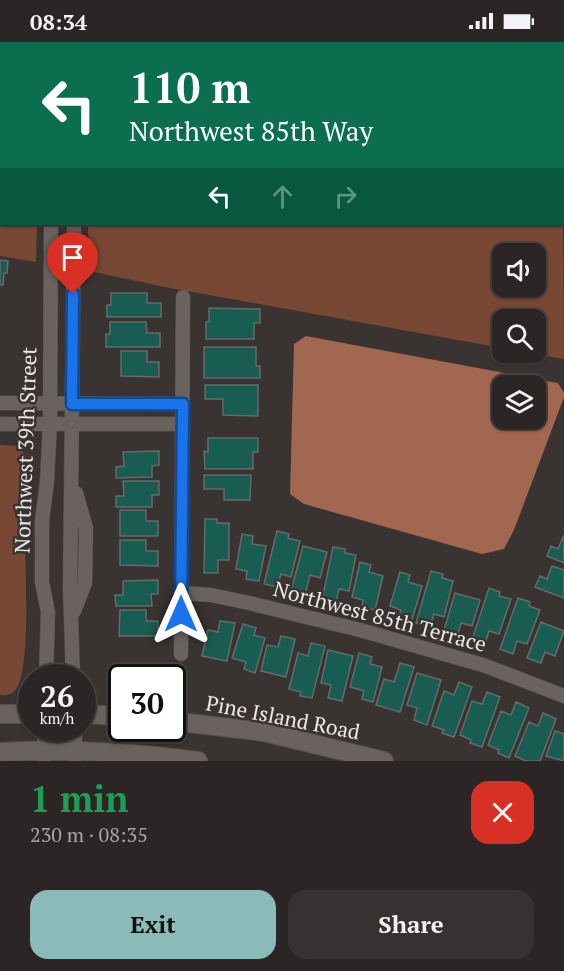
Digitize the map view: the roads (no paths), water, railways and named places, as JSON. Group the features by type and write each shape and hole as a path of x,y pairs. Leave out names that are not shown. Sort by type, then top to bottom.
{"main road":[{"path":"0,714 18,714"},
{"name":"Pine Island Road","path":"186,723 264,732 384,761"},
{"path":"0,752 44,756 113,752 198,761"}],"street":[{"name":"Northwest 39th Street","path":"46,664 48,612 42,582 42,521 50,423 51,225"},
{"name":"Northwest 39th Street","path":"73,664 71,424 74,225"},
{"path":"181,654 183,297"},
{"path":"0,404 183,404"},
{"path":"0,424 183,424"},
{"name":"Northwest 85th Terrace","path":"181,593 211,595 360,630 483,665 564,696"}]}
